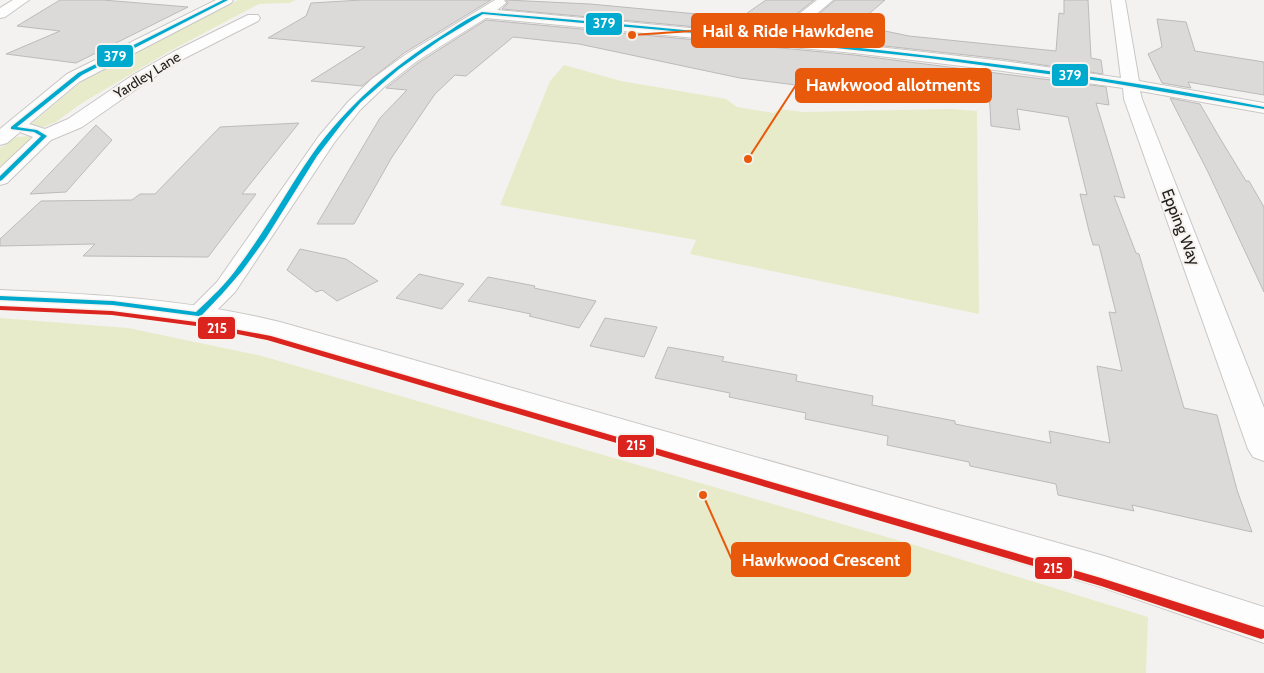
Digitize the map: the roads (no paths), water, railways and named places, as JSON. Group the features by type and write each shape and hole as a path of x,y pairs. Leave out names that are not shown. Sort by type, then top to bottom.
{"street":[{"path":"0,14 22,0"},
{"name":"Yardley Lane","path":"4,131 80,74 226,0"},
{"path":"198,314 226,287 326,140 354,106 378,83 411,58 505,0"},
{"path":"778,42 786,31 826,0"},
{"name":"Epping Way","path":"1118,0 1129,84 1133,99 1264,449"},
{"path":"482,13 983,64 1129,84 1264,108"},
{"name":"Yardley Lane","path":"0,179 44,136 75,123 139,78 179,55 253,18"},
{"name":"Yardley Lane","path":"4,131 35,131 44,136"},
{"path":"0,298 113,303 198,314 280,331 1094,570 1264,624"}],"place":[{"name":"Hail & Ride Hawkdene","path":"632,35"},
{"name":"Hawkwood allotments","path":"748,159"},
{"name":"Hawkwood Crescent","path":"703,495"}]}
